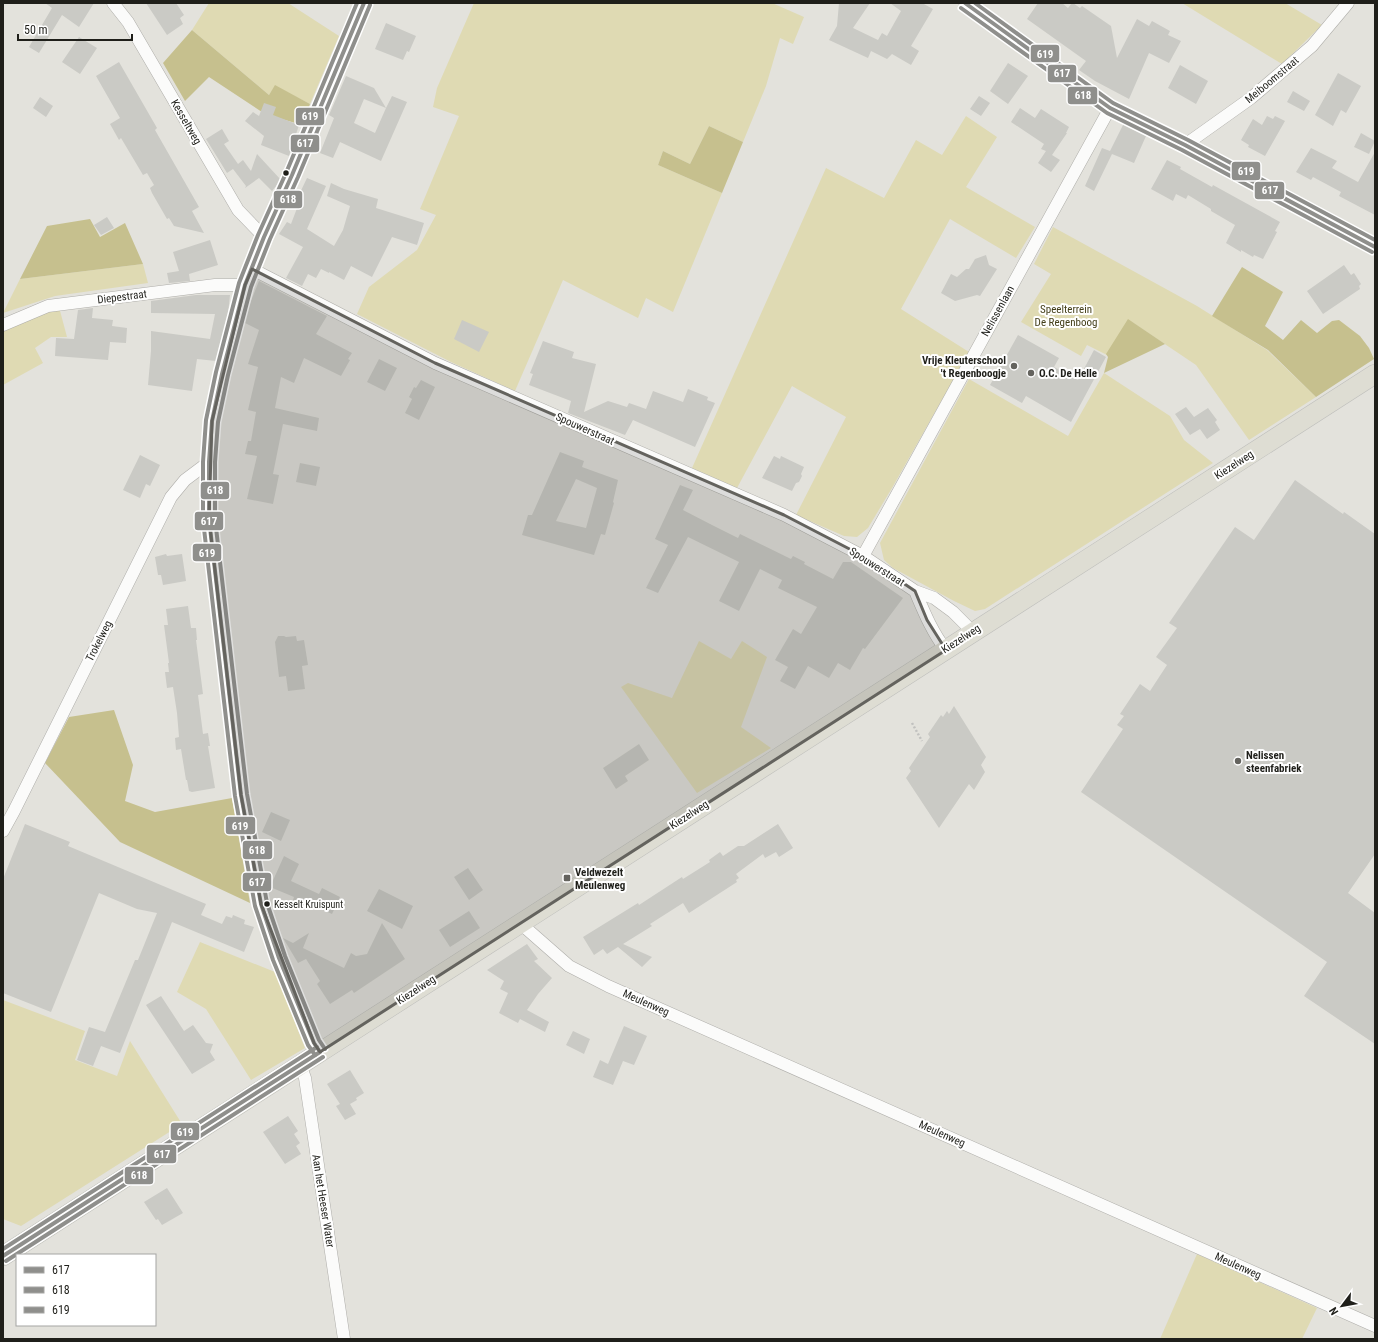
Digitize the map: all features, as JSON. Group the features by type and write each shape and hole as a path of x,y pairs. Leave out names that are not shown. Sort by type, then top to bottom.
{"main road":[{"name":"Kiezelweg","path":"3,1256 1375,374"}],"street":[{"name":"Kesseltweg","path":"113,3 128,22 238,210 264,237"},
{"path":"320,1052 314,1043 279,958 261,904 240,779 209,519 209,462 212,422 220,380 245,285 364,3"},
{"path":"965,3 1110,108 1185,145 1375,247"},
{"name":"Meiboomstraat","path":"1185,145 1251,98 1312,46 1348,3"},
{"name":"Nelissenlaan","path":"863,556 1110,108"},
{"name":"Spouwerstraat","path":"252,268 435,364 784,515 863,556 915,591 934,598 953,612 972,632"},
{"name":"Diepestraat","path":"3,325 48,306 215,285 245,285"},
{"name":"Trokelweg","path":"3,831 171,497 185,480 209,462"},
{"name":"Spouwerstraat","path":"915,591 927,620 938,640 946,650"},
{"name":"Meulenweg","path":"520,923 569,966 608,986 1375,1326"},
{"name":"Aan het Heeser Water","path":"300,1064 305,1078 344,1339"}],"path":[{"path":"912,723 922,741"}],"highlighted area":[{"path":"252,269 435,363 784,515 863,556 915,591 927,620 946,650 320,1052 314,1043 261,904 241,795 209,519 212,421 245,285"}],"green space":[{"path":"209,3 288,3 339,36 310,104 275,86 269,95 192,30"},
{"path":"474,3 772,3 804,17 793,44 780,38 766,86 743,142 709,126 690,164 663,151 658,165 722,193 673,312 646,298 638,318 563,280 515,391 451,362 357,314 369,287 417,250 436,215 420,209 459,116 433,107 437,88"},
{"path":"1182,3 1285,3 1322,25 1282,64"},
{"path":"966,116 997,137 966,187 1035,227 1016,258 950,219 901,309 969,352 868,528 857,537 844,536 796,515 846,417 792,386 737,488 692,468 826,168 884,198 916,140 942,155"},
{"name":"Speelterrein De Regenboog","path":"1053,227 1197,306 1267,350 1316,397 1249,440 1196,365 1132,322 1111,357 1087,345 1081,356 1021,322 1051,274 1034,264"},
{"path":"143,264 148,283 55,296 3,313 20,279"},
{"path":"59,307 67,337 51,337 35,348 43,363 3,385 3,328"},
{"path":"1104,373 1170,416 1184,440 1213,463 985,609 975,611 954,601 893,568 884,560 880,543 969,379 1068,436"},
{"path":"699,641 731,659 742,641 767,657 741,727 771,748 697,793 621,687 628,683 672,698"},
{"path":"200,942 275,972 305,1048 251,1080 206,1009 177,992"},
{"path":"3,1000 85,1031 75,1060 117,1076 130,1041 182,1124 21,1226 3,1219"},
{"path":"1197,1254 1317,1308 1302,1339 1160,1339"}],"shaded area":[{"path":"192,30 269,95 275,85 310,104 302,125 265,114 209,77 185,101 163,63"},
{"path":"709,126 743,142 722,193 658,165 663,151 690,164"},
{"path":"90,219 100,237 125,223 143,264 20,279 47,226"},
{"path":"1242,267 1283,292 1265,326 1283,340 1301,320 1317,333 1332,321 1339,320 1360,336 1369,348 1374,359 1316,397 1268,350 1212,316"},
{"path":"1128,319 1165,344 1104,373 1108,357 1106,354"},
{"path":"114,710 133,765 125,801 155,812 232,798 250,903 120,842 45,763 69,717"}],"building":[{"path":"45,3 94,3 79,27 62,15 39,53 29,47 52,8"},
{"path":"146,3 176,3 184,15 180,18 183,24 167,35"},
{"path":"839,3 870,3 853,28 878,40 882,33 887,36 901,11 890,3 922,3 933,9 911,46 919,51 911,65 892,54 887,59 871,51 868,58 829,40 837,26"},
{"path":"1038,3 1062,3 1068,8 1073,3 1080,8 1082,6 1111,26 1117,58 1137,19 1149,26 1152,21 1170,31 1168,35 1181,41 1169,63 1149,53 1129,99 1095,81 1079,70 1086,61 1027,19"},
{"path":"386,23 416,36 409,52 407,51 403,60 375,49"},
{"path":"79,37 97,48 80,74 62,62"},
{"path":"119,62 157,128 155,130 199,207 192,211 204,233 174,226 169,218 167,219 152,193 150,188 154,185 147,173 143,175 121,138 119,140 110,124 120,118 96,76"},
{"path":"1008,63 1028,76 1008,104 990,91"},
{"path":"1180,65 1208,81 1196,104 1168,88"},
{"path":"1338,73 1361,86 1346,113 1341,110 1333,126 1315,115"},
{"path":"346,76 374,88 386,108 392,96 407,102 381,161 340,142 333,158 320,153 334,118 329,115","holes":["364,99 386,108 375,133 354,123"]},
{"path":"1293,91 1310,101 1304,111 1287,102"},
{"path":"979,96 990,103 981,116 970,109"},
{"path":"40,97 53,106 46,117 33,108"},
{"path":"264,103 276,107 273,115 299,125 289,156 261,145 264,136 245,121 253,112 259,116"},
{"path":"1020,108 1035,118 1041,109 1069,127 1067,133 1052,155 1060,160 1051,172 1038,163 1046,151 1041,149 1044,144 1011,122"},
{"path":"1267,116 1273,119 1275,116 1285,121 1265,156 1248,147 1249,145 1241,140 1253,119 1262,125"},
{"path":"1126,124 1146,136 1134,163 1112,154 1094,191 1085,186 1102,148 1110,151 1123,125"},
{"path":"222,129 229,141 224,144 238,164 243,160 251,171 257,154 281,180 272,191 259,178 245,188 246,186 233,169 227,173 206,139"},
{"path":"1361,133 1375,141 1369,154 1354,147"},
{"path":"1311,148 1337,161 1332,168 1358,182 1375,152 1375,215 1339,196 1341,192 1313,177 1311,180 1296,172"},
{"path":"1167,160 1181,167 1180,169 1212,187 1213,185 1280,222 1275,231 1277,232 1263,259 1254,255 1253,257 1241,250 1241,252 1226,243 1235,225 1211,211 1211,209 1188,195 1186,199 1176,194 1173,201 1151,189"},
{"path":"307,178 326,186 307,229 334,246 343,230 350,206 327,196 331,183 344,189 378,199 376,208 424,223 417,245 392,237 372,277 351,266 344,280 321,269 316,278 308,274 302,286 286,278 303,247 279,234 287,222 291,224 299,203 297,199"},
{"path":"107,217 114,228 101,235 94,225"},
{"path":"210,240 218,265 189,274 190,281 169,283 167,273 179,271 173,252"},
{"path":"986,255 989,265 997,269 980,296 977,295 955,301 941,293 951,274 957,277 966,269 969,269 975,259"},
{"path":"1344,265 1351,275 1354,273 1361,284 1359,286 1360,289 1323,314 1307,291"},
{"path":"259,281 327,316 316,334 352,353 348,359 350,360 341,376 304,358 294,383 281,377 275,408 319,418 317,431 283,424 273,474 279,475 273,504 247,499 257,456 245,454 248,441 251,441 256,412 248,410 258,367 248,364 259,330 243,322"},
{"path":"196,295 230,295 228,314 216,361 197,359 192,391 148,385 151,331 210,339 215,314 151,313 151,301"},
{"path":"93,308 92,318 113,320 112,326 127,328 126,343 110,342 108,360 55,356 56,338 74,339 78,310"},
{"path":"462,320 489,332 479,352 454,339"},
{"name":"O.C. De Helle","path":"1018,335 1059,358 1054,367 1078,380 1094,350 1106,357 1071,422 1026,396 1022,403 990,385"},
{"path":"543,341 574,352 572,358 596,364 584,412 608,401 627,407 629,403 646,409 653,391 683,402 688,389 708,397 707,400 715,403 695,447 633,420 625,435 568,413 571,401 529,385 533,374 530,373"},
{"path":"379,359 397,368 385,391 367,382"},
{"path":"421,380 435,387 419,420 405,413 412,399 409,397 414,387 416,388"},
{"path":"1186,407 1194,417 1208,408 1217,420 1215,422 1220,430 1207,439 1200,429 1190,435 1175,414"},
{"path":"560,452 584,461 582,467 618,480 614,503 605,535 601,534 594,555 522,535 528,515 532,515","holes":["576,479 597,488 586,528 556,521"]},
{"path":"140,455 160,465 150,486 146,484 140,498 123,490"},
{"path":"774,456 780,459 781,456 804,467 799,482 796,483 792,491 762,478"},
{"path":"300,463 320,467 316,486 296,482"},
{"name":"Nelissen steenfabriek","path":"1295,480 1343,514 1344,512 1375,534 1375,854 1348,893 1375,913 1375,1044 1304,996 1327,962 1081,792 1123,729 1117,725 1124,716 1120,714 1140,684 1150,691 1167,665 1156,657 1177,628 1169,623 1235,527 1254,540"},
{"path":"680,485 693,490 683,510 712,525 738,538 740,534 791,559 793,556 805,562 804,564 833,579 843,562 851,562 903,598 865,649 863,648 850,670 838,663 829,678 808,666 795,689 780,681 788,667 775,660 793,629 801,634 817,607 778,588 782,580 760,569 739,611 719,601 739,562 688,537 658,593 646,588 668,545 655,539"},
{"path":"166,554 167,556 182,554 186,581 163,585 161,575 158,575 155,557"},
{"path":"188,606 191,628 196,628 196,640 203,694 198,695 203,734 208,733 210,746 208,746 215,788 192,792 189,791 186,780 181,749 176,750 175,738 179,737 177,713 173,687 167,688 165,672 169,672 164,625 168,625 166,609"},
{"path":"278,636 296,636 297,641 304,640 308,665 302,666 305,689 288,691 286,676 279,677 275,642"},
{"path":"954,706 986,757 981,765 985,772 974,790 969,784 939,828 906,778 911,771 909,768 930,737 928,734 941,715 943,717 947,711 949,714"},
{"path":"639,744 649,760 625,776 628,781 616,789 603,768"},
{"path":"271,812 290,820 281,841 262,832"},
{"path":"25,824 70,842 68,846 206,904 201,915 222,924 226,916 232,918 233,915 245,920 244,924 254,927 244,952 172,922 120,1053 101,1046 93,1066 77,1060 89,1027 105,1032 135,960 138,960 157,913 137,909 99,893 51,1012 3,993 3,879"},
{"path":"778,824 793,848 779,857 776,852 765,858 763,854 736,874 739,878 736,880 737,882 689,913 683,903 650,924 652,926 623,944 652,957 642,967 618,947 607,954 603,949 594,955 583,937 638,903 639,905 682,877 683,879 710,862 709,860 720,852 723,856 738,846 744,846"},
{"path":"284,856 299,864 291,881 319,894 322,888 340,897 332,914 308,903 305,908 292,903 294,897 270,887"},
{"path":"468,868 483,890 469,900 454,877"},
{"path":"379,889 413,906 402,929 367,911"},
{"path":"469,911 480,928 450,947 439,930"},
{"path":"382,923 405,959 354,993 352,990 330,1004 317,984 320,981 306,959 298,963 283,938 293,943 309,933 303,948 344,968 351,953 356,956 367,954"},
{"path":"527,944 538,959 534,961 552,978 527,1010 549,1022 545,1032 520,1019 518,1023 499,1013 508,993 500,989 504,981 487,970"},
{"path":"161,996 184,1031 193,1025 206,1043 213,1044 210,1052 215,1060 192,1074 146,1005"},
{"path":"624,1026 647,1036 634,1065 623,1061 613,1085 593,1077 600,1060 608,1064"},
{"path":"573,1031 590,1039 584,1054 566,1045"},
{"path":"350,1070 364,1093 350,1104 356,1114 345,1120 336,1106 340,1104 327,1084"},
{"path":"288,1116 298,1131 294,1134 300,1143 296,1146 301,1154 285,1164 263,1132"},
{"path":"167,1188 183,1213 162,1225 158,1219 156,1220 144,1202"}],"transit line":[{"name":"619","path":"315,1055 308,1045 273,960 255,906 235,796 203,520 203,462 206,420 216,372 239,283 357,3"},
{"name":"617","path":"320,1052 314,1043 279,958 261,904 241,795 209,519 209,462 212,421 222,374 245,285 364,3"},
{"name":"617","path":"965,3 1110,108 1185,145 1375,247"},
{"name":"619","path":"975,3 1113,103 1188,140 1375,240"},
{"name":"618","path":"325,1049 319,1040 285,956 267,903 247,794 215,519 215,462 218,422 228,375 251,287 370,5"},
{"name":"618","path":"961,8 1107,113 1182,150 1372,252"},
{"name":"619","path":"3,1249 317,1047"},
{"name":"617","path":"3,1256 320,1052"},
{"name":"618","path":"17,1254 323,1057"},
{"name":"618","path":"6,1261 16,1255"}],"place":[{"name":"Vrije Kleuterschool 't Regenboogje","path":"1014,366"},
{"name":"O.C. De Helle","path":"1031,373"},
{"name":"Nelissen steenfabriek","path":"1238,761"},
{"name":"Veldwezelt Meulenweg","path":"567,878"},
{"name":"Kesselt Kruispunt","path":"267,904"}]}
